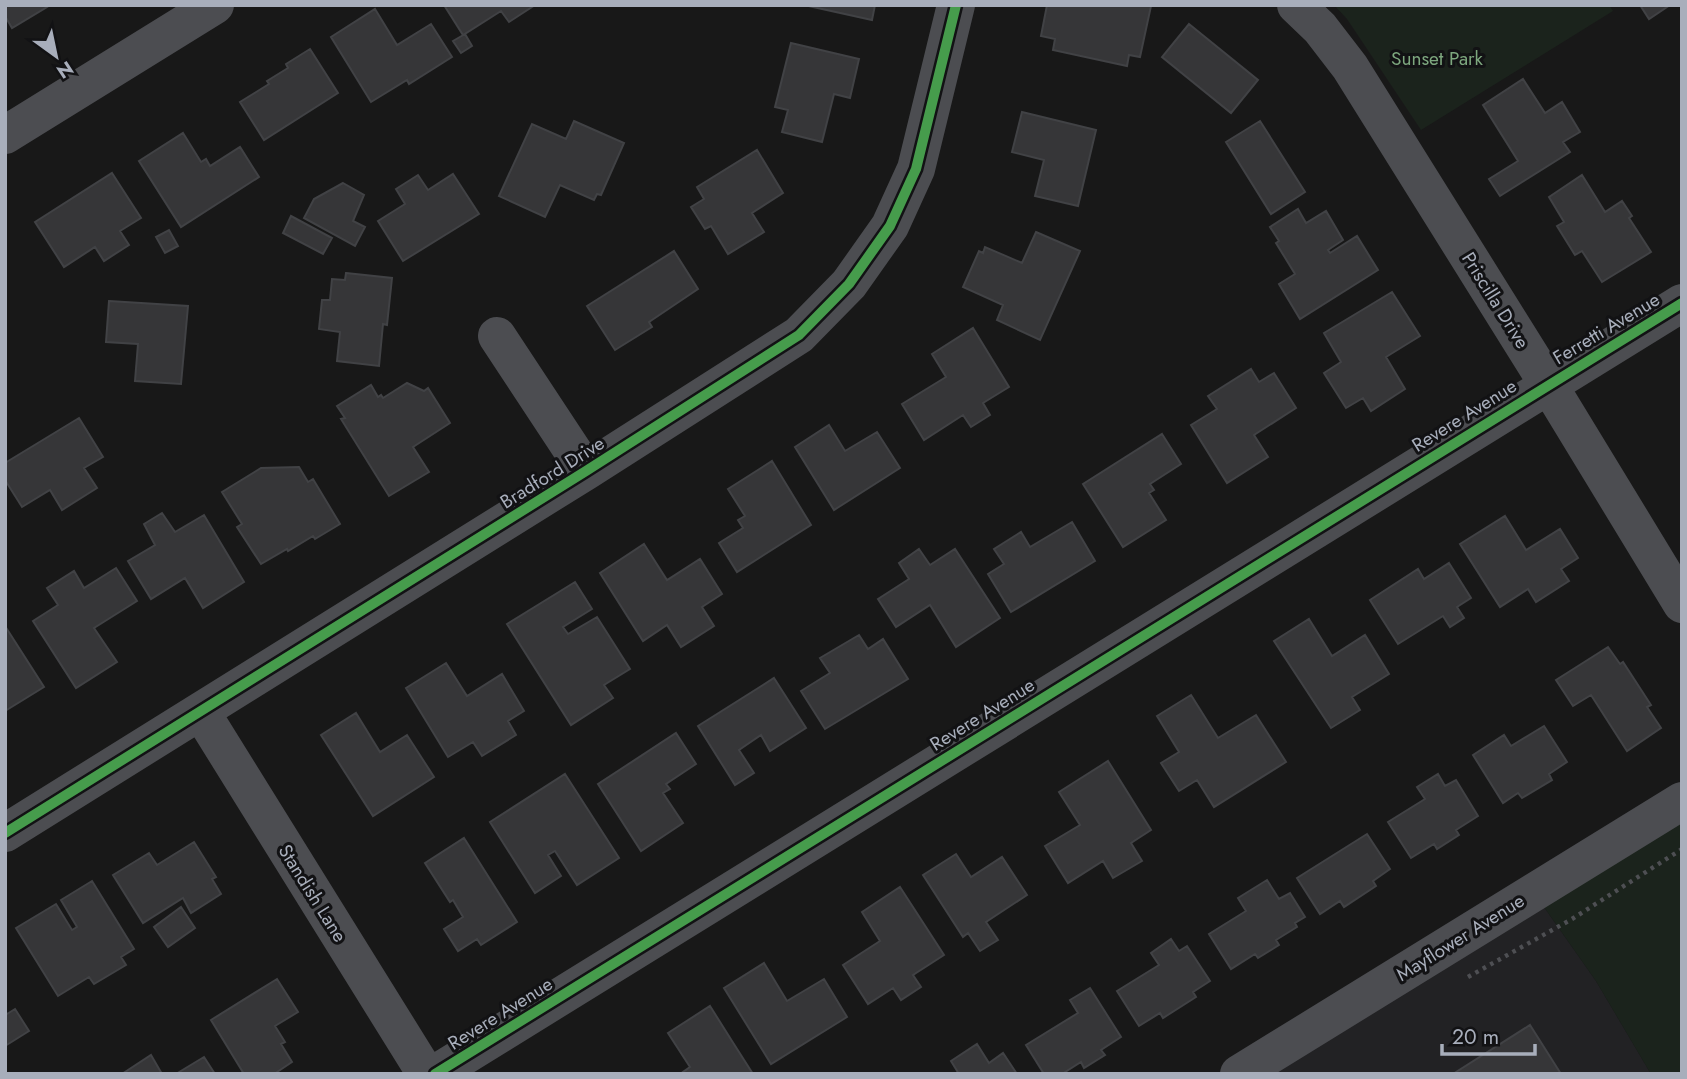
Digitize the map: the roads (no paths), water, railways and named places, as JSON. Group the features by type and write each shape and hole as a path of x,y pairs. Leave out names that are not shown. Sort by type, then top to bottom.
{"street":[{"path":"5,135 215,5"},
{"name":"Bradford Drive","path":"5,833 799,335 849,284 890,226 916,169 956,5"},
{"name":"Priscilla Drive","path":"1296,5 1320,28 1350,67 1682,604"},
{"name":"Ferretti Avenue","path":"1548,384 1682,303"},
{"path":"497,335 586,471"},
{"name":"Revere Avenue","path":"435,1074 1548,384"},
{"name":"Standish Lane","path":"201,712 426,1074"},
{"name":"Mayflower Avenue","path":"1239,1074 1682,801"}],"park label":[{"name":"Sunset Park","path":"1437,58"}]}
